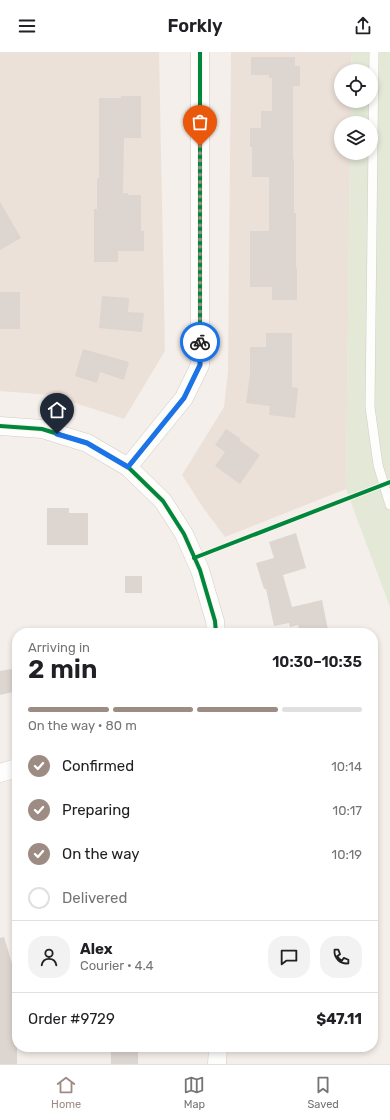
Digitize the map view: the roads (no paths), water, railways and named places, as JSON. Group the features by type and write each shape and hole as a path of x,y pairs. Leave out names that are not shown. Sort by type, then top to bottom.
{"street":[{"path":"128,467 184,398 200,365 200,52"},
{"path":"0,426 42,430 87,443 128,467 163,501 184,534 200,570 215,621 216,628"},
{"path":"0,773 12,769"},
{"path":"217,1064 218,1052"}],"lane":[{"path":"374,52 370,407 378,465 390,505"}]}
